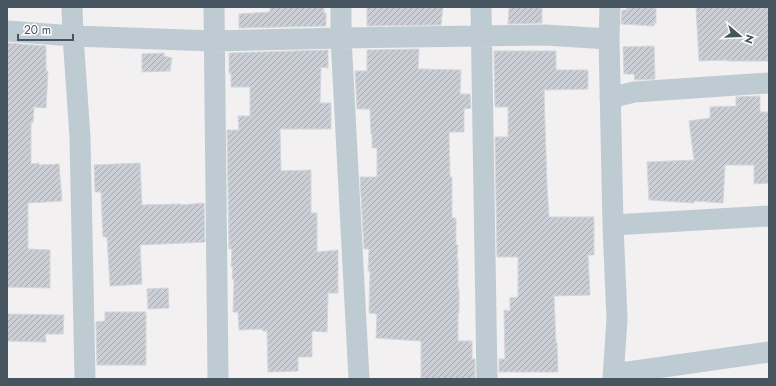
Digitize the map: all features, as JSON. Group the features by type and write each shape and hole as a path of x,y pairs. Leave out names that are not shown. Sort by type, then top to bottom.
{"street":[{"path":"72,7 80,137 85,379"},
{"path":"214,7 218,379"},
{"path":"341,7 341,38 359,379"},
{"path":"481,7 487,379"},
{"path":"610,7 610,98 617,319 613,376 769,352"},
{"path":"7,31 73,36 215,41 545,35 609,39"},
{"path":"610,98 634,92 769,84"},
{"path":"613,225 769,216"}],"building":[{"path":"270,7 324,7 324,13 326,13 326,26 239,28 239,14 270,12"},
{"path":"367,7 443,7 441,25 367,26"},
{"path":"509,7 542,7 542,23 508,24"},
{"path":"627,7 656,7 656,23 654,23 654,26 621,24 622,10 627,10"},
{"path":"696,7 769,7 769,61 699,61"},
{"path":"7,43 46,46 46,71 48,71 46,108 34,107 33,123 31,123 31,164 59,164 62,201 28,203 28,249 50,250 50,288 7,287"},
{"path":"654,46 655,79 635,80 634,74 624,74 623,47"},
{"path":"419,49 418,69 461,70 460,94 470,94 471,108 464,109 464,132 449,132 450,177 452,177 452,218 456,218 456,245 458,245 458,341 472,341 472,359 475,359 475,379 421,379 421,341 376,338 377,314 369,313 369,249 364,249 360,177 377,177 377,148 372,148 370,109 357,109 355,71 367,71 367,50"},
{"path":"328,50 328,68 321,67 320,103 331,103 331,129 280,129 281,171 311,170 311,213 317,213 317,252 338,250 338,293 328,293 327,332 312,331 312,357 298,357 298,371 268,372 267,331 263,331 262,329 239,330 238,312 233,312 234,279 232,279 233,266 231,267 232,249 229,249 227,130 239,130 238,116 250,116 250,87 231,87 229,53"},
{"path":"494,51 556,51 556,70 588,70 588,89 544,90 549,217 594,217 594,255 588,255 590,295 554,296 558,372 499,372 499,359 505,359 504,310 510,311 510,298 518,297 518,257 497,257 495,137 508,137 508,107 495,107"},
{"path":"164,53 164,56 172,58 170,71 142,72 142,54"},
{"path":"760,96 760,112 769,112 768,183 754,184 754,165 725,165 723,203 649,200 647,162 694,160 689,121 710,118 710,107 736,106 736,97"},
{"path":"140,163 142,205 181,205 204,203 205,242 140,245 142,284 110,286 107,237 103,237 101,192 95,192 94,165"},
{"path":"168,288 169,308 148,309 147,289"},
{"path":"105,312 146,312 146,365 97,365 96,322 105,321"},
{"path":"7,314 64,315 63,334 45,334 46,342 7,341"}]}
